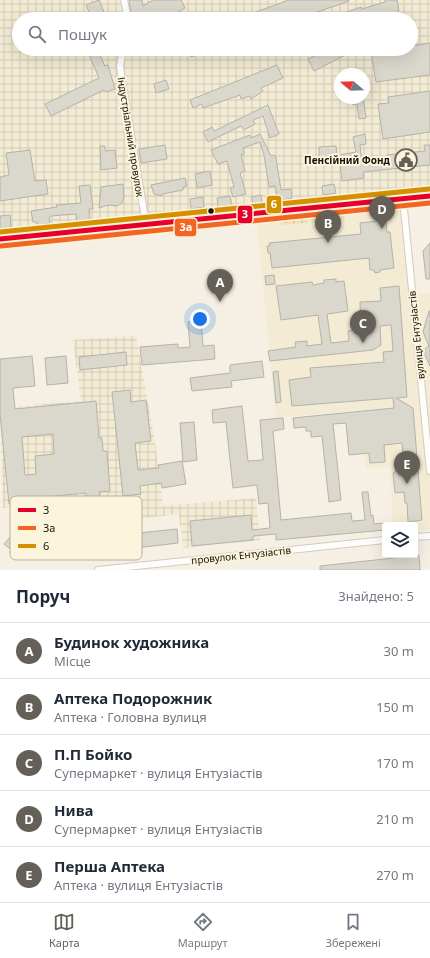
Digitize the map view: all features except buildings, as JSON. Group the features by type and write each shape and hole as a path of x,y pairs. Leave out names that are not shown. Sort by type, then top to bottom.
{"main road":[{"path":"0,239 430,196"}],"street":[{"path":"124,0 127,12"},
{"name":"Індустріальний провулок","path":"122,56 120,66 122,80 146,224"},
{"name":"вулиця Ентузіастів","path":"403,199 430,471"},
{"path":"418,537 430,536"},
{"name":"провулок Ентузіастів","path":"98,570 382,540"}],"shaded area":[{"path":"0,0 430,0 430,194 0,238"},
{"path":"398,204 401,208 409,296 430,293 430,529 418,531 418,522 393,522 390,466 366,469 361,410 276,418 256,216"},
{"path":"345,211 345,220 311,223 311,218 320,217 319,214"},
{"path":"307,215 308,223 282,225 281,217"},
{"path":"136,336 155,442 163,506 256,498 260,540 183,548 179,514 142,518 142,496 10,496 10,507 3,508 0,408 81,401 73,340"}],"transit line":[{"name":"6","path":"0,232 429,189"},
{"name":"3","path":"0,239 430,196"},
{"name":"3а","path":"1,246 430,203"}],"place":[{"name":"Пенсійний Фонд","path":"406,160"},
{"name":"Нива","path":"382,229"},
{"name":"Аптека Подорожник","path":"328,243"},
{"name":"Будинок художника","path":"220,302"},
{"name":"П.П Бойко","path":"363,343"},
{"name":"Перша Аптека","path":"407,484"}]}
